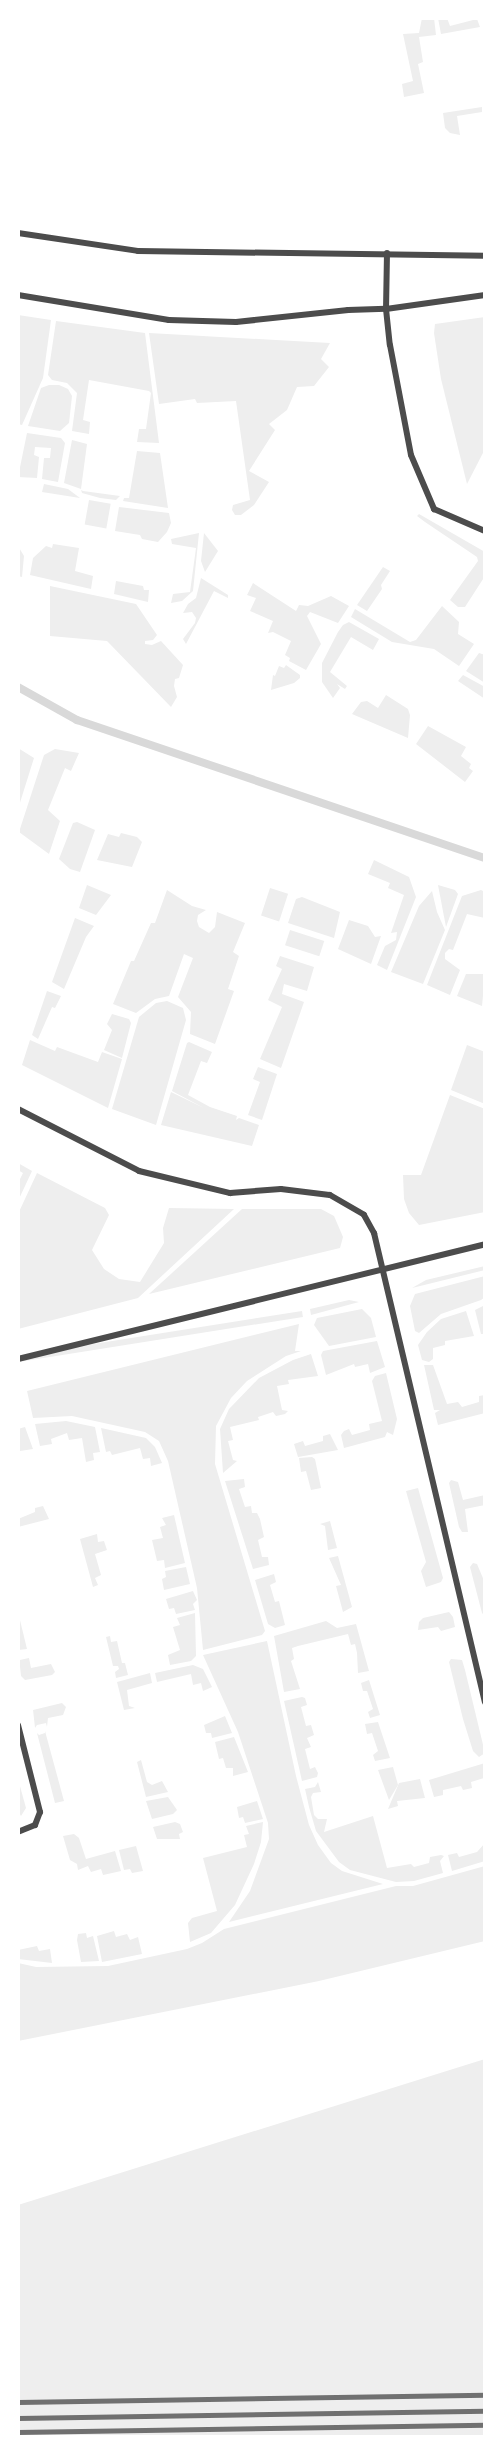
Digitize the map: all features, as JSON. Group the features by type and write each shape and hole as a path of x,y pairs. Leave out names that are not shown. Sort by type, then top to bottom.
{"street":[{"path":"18,233 138,251 485,256"},
{"path":"387,253 386,309 390,345 411,455 434,509 485,531"},
{"path":"18,295 169,320 237,322 348,310 386,309 485,295"},
{"path":"18,1109 139,1171 230,1193 281,1189 330,1195 364,1215 374,1233 485,1701"},
{"path":"18,1359 485,1244"},
{"path":"18,1725 40,1812 36,1825 18,1832"}],"shaded area":[{"path":"422,18 434,18 436,35 419,37 423,62 418,64 424,93 404,97 402,84 413,81 403,34 419,33"},
{"path":"438,18 447,18 450,26 477,19 480,27 441,34"},
{"path":"482,107 482,112 457,116 460,135 450,133 445,128 443,113"},
{"path":"18,315 51,320 43,378 22,425 18,424"},
{"path":"485,317 485,449 467,484 441,379 434,333 435,324"},
{"path":"56,321 145,333 159,443 137,442 139,429 146,429 151,393 149,391 89,380 83,420 90,422 89,434 72,431 77,393 67,383 52,380 48,375"},
{"path":"149,333 330,343 321,359 329,367 314,386 297,387 287,410 269,424 275,430 249,471 269,482 254,505 241,515 235,515 232,510 233,505 250,500 236,401 197,403 195,399 159,404"},
{"path":"59,385 68,389 72,396 69,423 60,431 28,426 41,388"},
{"path":"27,433 61,438 65,443 58,482 42,479 44,458 50,458 51,448 35,447 34,455 39,457 37,478 18,477"},
{"path":"72,440 87,444 81,489 64,483"},
{"path":"137,451 160,453 168,508 123,501 124,498 129,498"},
{"path":"44,484 68,489 80,498 42,492"},
{"path":"81,490 120,496 116,500 100,498 82,493"},
{"path":"89,500 111,504 106,528 85,525"},
{"path":"119,507 169,513 171,523 158,542 142,539 140,535 115,531"},
{"path":"419,514 485,552 485,576 465,607 458,607 450,600 478,561 477,557 425,522 417,516"},
{"path":"199,533 193,591 182,601 171,603 173,594 190,592 196,548 172,544 171,539"},
{"path":"204,533 218,551 205,572 201,561"},
{"path":"53,544 79,548 75,571 93,576 91,589 30,575 33,558 46,546 52,548"},
{"path":"18,546 24,556 22,577 18,576"},
{"path":"383,567 390,571 381,585 382,589 367,611 357,605"},
{"path":"201,578 228,595 228,598 214,591 186,644 183,639 196,618 192,612 183,613 188,604 196,598"},
{"path":"116,581 143,586 144,590 149,590 148,602 114,594"},
{"path":"253,583 296,611 299,605 308,606 331,596 349,606 338,623 310,612 307,616 321,644 306,670 289,661 290,658 285,655 291,641 273,632 268,633 273,621 250,611 256,598 247,595"},
{"path":"50,586 136,604 157,635 153,640 145,641 145,644 152,645 161,641 183,665 179,678 175,679 177,697 171,707 107,641 50,636"},
{"path":"442,606 459,622 458,634 474,644 459,666 434,649 392,642 351,617 355,609 410,642 416,640"},
{"path":"349,622 379,639 373,650 351,637 330,672 347,686 345,689 337,684 340,688 333,698 322,682 322,663 338,632 343,625"},
{"path":"479,653 485,655 485,683 466,671"},
{"path":"286,665 300,675 300,678 294,683 271,690 273,675 275,676 279,666 284,668"},
{"path":"463,675 485,687 485,699 458,681"},
{"path":"386,695 408,709 410,715 408,738 352,714 361,702 367,701 378,708"},
{"path":"428,726 466,747 461,756 471,764 469,768 473,771 465,782 416,744"},
{"path":"18,748 34,758 18,809 20,767"},
{"path":"55,749 79,753 71,771 65,768 48,810 60,821 49,854 19,832 44,755"},
{"path":"77,822 95,830 80,872 70,869 59,859 73,823"},
{"path":"121,833 137,837 142,842 132,867 97,860 108,834 119,837"},
{"path":"374,860 409,877 416,897 387,970 377,965 385,946 396,940 397,932 391,933 404,895 388,888 390,883 368,874"},
{"path":"87,885 111,895 96,915 79,908"},
{"path":"438,885 455,890 458,894 446,927"},
{"path":"270,888 288,894 279,921 261,916"},
{"path":"167,890 192,906 206,910 198,915 197,921 199,927 209,933 215,927 217,912 245,923 233,952 239,956 228,989 234,991 215,1044 190,1034 191,1012 178,997 193,958 184,954 169,996 155,999 136,1013 113,1004 131,961 134,961 151,923 155,923"},
{"path":"481,890 485,892 485,918 467,914 453,950 449,949 445,953 445,959 460,970 450,995 427,985 462,896"},
{"path":"432,891 437,912 445,930 423,984 391,972 419,906"},
{"path":"302,897 340,912 334,938 288,923 296,899"},
{"path":"75,918 94,926 86,937 64,989 52,982"},
{"path":"349,920 368,926 375,937 381,936 371,964 338,949"},
{"path":"290,930 324,941 319,956 285,945"},
{"path":"280,956 314,967 307,991 284,984 282,994 304,1002 281,1068 260,1059 282,1007 268,1000 282,969 276,966"},
{"path":"466,974 485,974 482,1006 457,996"},
{"path":"47,991 61,996 55,1008 52,1007 38,1039 32,1035"},
{"path":"167,1001 183,1008 186,1020 156,1125 112,1109 139,1017 156,1003"},
{"path":"112,1014 129,1019 131,1023 122,1058 104,1050 112,1030 107,1024"},
{"path":"30,1040 55,1051 57,1047 98,1062 102,1052 122,1059 108,1108 22,1065"},
{"path":"189,1042 212,1052 207,1063 201,1061 188,1095 210,1107 237,1116 236,1120 239,1118 259,1125 252,1146 161,1125 171,1092 204,1108 172,1091"},
{"path":"467,1045 485,1052 485,1104 451,1090"},
{"path":"258,1067 277,1074 262,1120 248,1115 260,1082 253,1079"},
{"path":"450,1095 485,1109 485,1212 419,1225 409,1213 404,1199 403,1175 421,1175"},
{"path":"18,1163 32,1171 18,1201 18,1183 23,1173 18,1170"},
{"path":"37,1173 105,1208 109,1215 92,1250 104,1269 119,1279 140,1282 164,1243 163,1228 169,1208 234,1209 138,1298 18,1329 18,1214"},
{"path":"242,1209 321,1209 334,1216 343,1237 340,1248 149,1294"},
{"path":"485,1266 485,1270 412,1288 426,1280"},
{"path":"485,1276 485,1297 441,1314 419,1333 415,1331 410,1306 415,1294"},
{"path":"349,1300 359,1302 311,1315 310,1309"},
{"path":"485,1305 485,1334 481,1334 475,1310"},
{"path":"362,1309 371,1318 376,1337 329,1346 314,1325 317,1318"},
{"path":"302,1311 303,1317 18,1362 18,1356"},
{"path":"466,1311 474,1336 445,1341 445,1345 433,1348 433,1359 429,1362 422,1360 418,1345 427,1332 441,1319"},
{"path":"299,1324 295,1351 301,1351 286,1356 247,1381 231,1398 216,1426 215,1464 265,1631 262,1635 203,1650 197,1588 168,1461 159,1441 145,1432 72,1416 33,1418 27,1391"},
{"path":"377,1341 385,1367 370,1373 368,1364 355,1367 354,1364 326,1375 321,1355 323,1351"},
{"path":"311,1354 318,1376 288,1380 289,1384 277,1386 282,1410 288,1411 285,1414 276,1416 273,1412 258,1417 259,1420 230,1427 233,1440 228,1441 233,1460 237,1461 223,1473 220,1429 229,1409 259,1378 293,1360"},
{"path":"424,1365 433,1365 447,1404 458,1402 462,1407 479,1402 479,1396 485,1395 485,1413 438,1425 435,1413 440,1410 434,1410"},
{"path":"386,1373 397,1419 393,1435 387,1432 385,1437 344,1448 341,1435 344,1431 349,1429 352,1435 370,1430 369,1424 382,1421 372,1381 375,1376"},
{"path":"66,1421 95,1427 100,1452 93,1453 94,1460 86,1462 82,1438 69,1440 67,1433 51,1439 52,1444 40,1446 35,1424"},
{"path":"25,1427 33,1449 20,1451 18,1429"},
{"path":"101,1428 146,1438 155,1447 162,1463 151,1466 150,1458 143,1459 140,1448 112,1455 110,1451 106,1452"},
{"path":"330,1434 338,1450 298,1457 294,1444 303,1441 305,1446 323,1441 323,1436"},
{"path":"312,1457 315,1459 321,1488 311,1490 306,1471 301,1472 299,1458"},
{"path":"244,1479 245,1487 239,1489 245,1507 251,1506 252,1513 257,1513 260,1519 264,1537 258,1540 262,1557 268,1557 269,1565 253,1569 225,1481"},
{"path":"451,1480 458,1482 463,1500 485,1495 485,1505 465,1509 468,1532 462,1532 459,1527 449,1483"},
{"path":"418,1488 443,1578 441,1582 426,1587 421,1571 426,1562 406,1491"},
{"path":"43,1506 49,1519 18,1527 18,1519 35,1512 35,1508"},
{"path":"174,1515 185,1563 165,1568 164,1560 157,1561 152,1540 163,1538 160,1527 166,1525 162,1518"},
{"path":"330,1521 337,1548 328,1550 325,1526 320,1524"},
{"path":"97,1534 98,1542 104,1541 107,1550 95,1554 101,1575 95,1578 98,1585 93,1587 80,1539"},
{"path":"338,1556 352,1607 343,1612 336,1586 341,1585 329,1558"},
{"path":"473,1563 477,1564 485,1583 485,1616 482,1613 470,1567"},
{"path":"186,1567 190,1584 164,1590 162,1579 166,1577 165,1571"},
{"path":"274,1574 276,1582 270,1585 275,1602 279,1601 285,1625 275,1628 268,1624 255,1580"},
{"path":"193,1591 197,1600 193,1604 195,1610 176,1614 174,1608 169,1609 166,1599"},
{"path":"18,1612 27,1649 18,1650"},
{"path":"449,1612 453,1617 455,1627 441,1631 438,1627 418,1630 419,1622 423,1618"},
{"path":"195,1613 196,1656 191,1661 170,1665 168,1655 180,1650 173,1627 180,1625 177,1618"},
{"path":"326,1621 337,1628 356,1624 369,1671 358,1673 355,1644 351,1645 348,1634 298,1646 292,1648 294,1659 291,1661 300,1689 284,1692 274,1636"},
{"path":"110,1636 111,1642 117,1641 122,1663 125,1663 128,1675 116,1678 115,1672 119,1669 118,1666 113,1666 106,1637"},
{"path":"267,1641 296,1776 309,1825 318,1845 331,1863 342,1871 383,1884 229,1922 250,1891 269,1839 268,1823 238,1732 203,1655"},
{"path":"19,1657 20,1660 29,1658 31,1668 51,1664 55,1672 52,1675 25,1680 21,1676"},
{"path":"451,1659 462,1660 465,1670 485,1753 479,1757 473,1751 463,1719 449,1662"},
{"path":"193,1665 203,1669 212,1687 203,1691 201,1683 193,1685 191,1674 157,1682 155,1673"},
{"path":"150,1673 152,1683 127,1690 129,1706 135,1708 124,1710 117,1682"},
{"path":"369,1680 380,1715 370,1718 368,1712 373,1709 367,1691 363,1691 361,1683"},
{"path":"305,1698 307,1705 301,1707 306,1726 311,1725 314,1735 307,1738 311,1747 305,1749 310,1769 315,1767 318,1773 317,1777 302,1781 284,1701"},
{"path":"62,1703 66,1707 63,1715 48,1718 47,1727 46,1723 37,1725 35,1728 33,1710"},
{"path":"225,1716 232,1733 212,1738 211,1733 206,1733 204,1725"},
{"path":"378,1722 390,1758 375,1761 373,1755 378,1751 372,1733 367,1734 365,1724"},
{"path":"45,1731 64,1801 55,1803 37,1733 39,1735"},
{"path":"234,1737 248,1772 233,1776 233,1768 226,1768 223,1758 219,1759 215,1742"},
{"path":"141,1760 147,1782 152,1785 162,1781 168,1792 146,1797 137,1762"},
{"path":"485,1763 484,1778 471,1782 472,1788 463,1790 461,1786 443,1790 443,1795 434,1797 429,1780"},
{"path":"393,1767 398,1785 389,1800 378,1770"},
{"path":"18,1779 26,1808 21,1816 18,1811"},
{"path":"420,1779 425,1798 397,1801 398,1806 388,1809 399,1783"},
{"path":"318,1782 321,1792 313,1793 311,1797 314,1815 318,1819 327,1819 324,1832 373,1816 387,1868 411,1864 414,1867 429,1863 430,1857 441,1855 444,1856 440,1861 443,1873 414,1881 396,1882 350,1870 339,1862 316,1831 309,1807 305,1789 315,1787"},
{"path":"168,1797 177,1810 173,1814 152,1819 146,1801"},
{"path":"257,1801 263,1819 245,1823 243,1817 239,1818 237,1807"},
{"path":"175,1822 180,1824 183,1832 179,1834 180,1839 157,1839 153,1827"},
{"path":"263,1822 261,1842 254,1864 235,1905 211,1933 190,1942 188,1923 192,1918 217,1911 203,1858 247,1847 244,1835 249,1834 246,1826"},
{"path":"74,1834 79,1838 86,1859 115,1851 121,1871 103,1875 101,1869 91,1872 88,1866 78,1870 77,1864 70,1860 63,1836"},
{"path":"485,1843 485,1861 452,1871 448,1855 457,1853 459,1857 477,1852"},
{"path":"136,1846 143,1871 132,1873 130,1869 124,1870 119,1850"},
{"path":"485,1866 485,1941 319,1981 18,2041 18,1963 36,1967 108,1966 187,1949 202,1943 224,1929 396,1886 413,1886"},
{"path":"114,1931 116,1937 127,1934 130,1940 138,1937 142,1954 102,1962 97,1936"},
{"path":"86,1933 87,1938 93,1936 99,1961 81,1962 78,1934"},
{"path":"37,1946 39,1951 50,1949 52,1963 18,1959 18,1950"},
{"path":"485,2059 485,2437 18,2437 18,2205"}],"waterway":[{"path":"18,687 77,720 485,858"}],"railway":[{"path":"18,2402 485,2395"},
{"path":"18,2418 485,2411"},
{"path":"18,2432 485,2425"}]}
